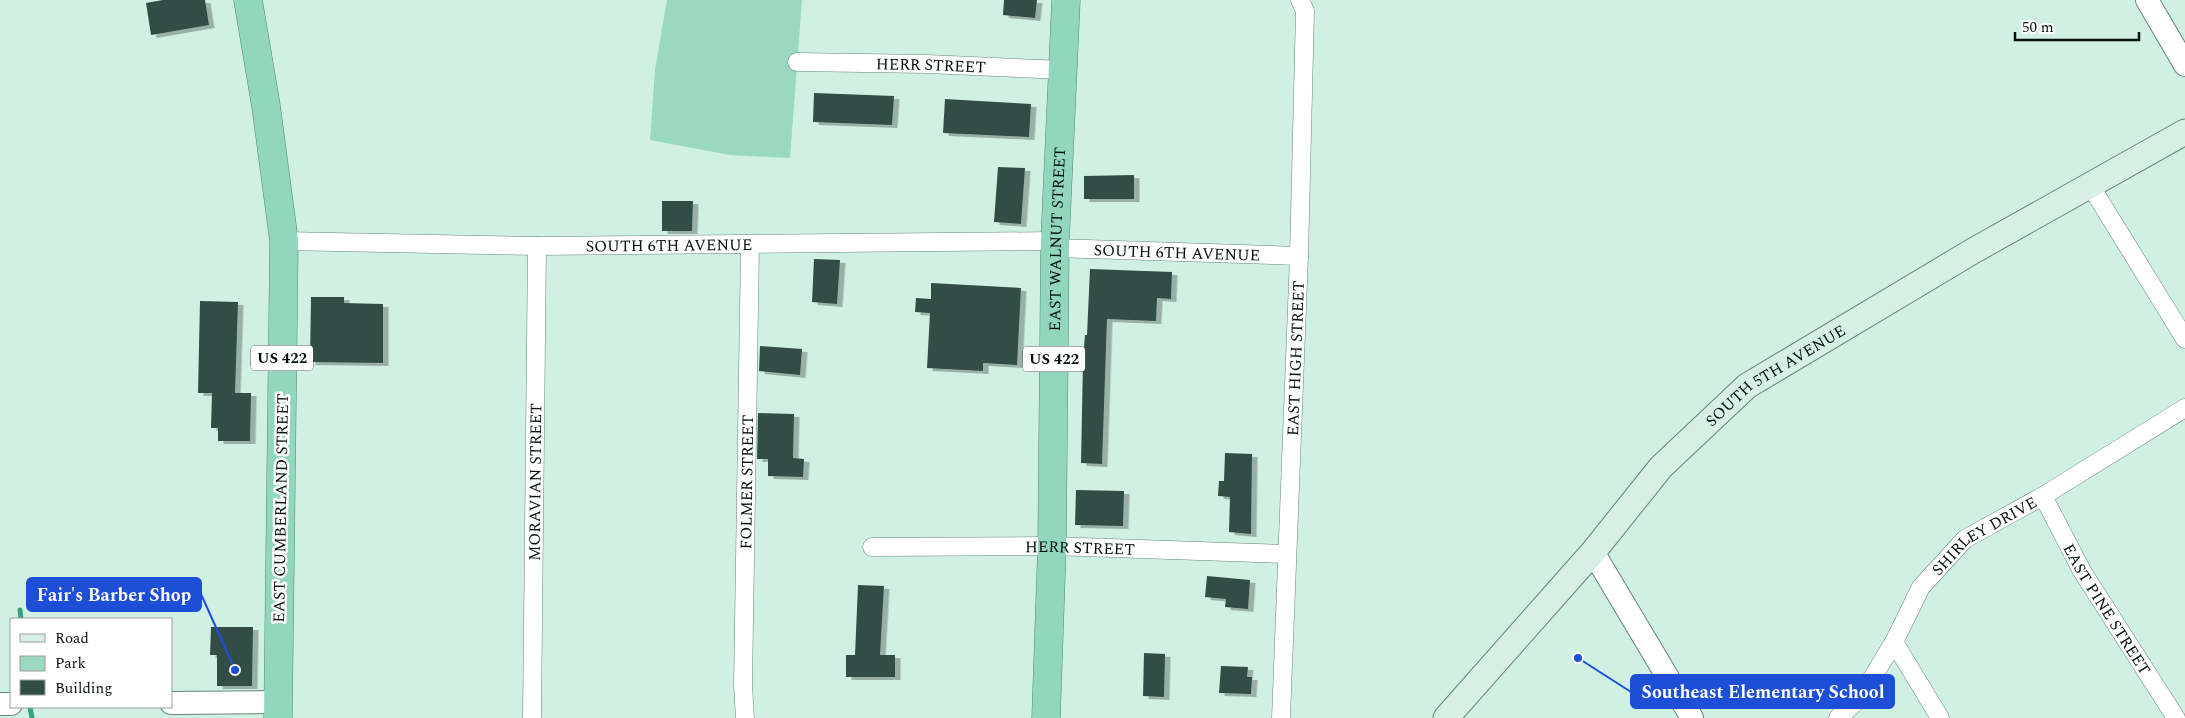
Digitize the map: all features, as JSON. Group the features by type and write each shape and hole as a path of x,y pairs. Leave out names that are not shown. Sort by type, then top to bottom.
{"highway":[{"name":"EAST CUMBERLAND STREET","path":"248,0 266,106 284,241 282,713"},
{"name":"EAST WALNUT STREET","path":"1046,718 1052,546 1055,245 1066,0"}],"main road":[{"name":"SOUTH 5TH AVENUE","path":"1446,718 1592,552 1661,467 1747,386 1973,251 2185,132"}],"street":[{"name":"EAST HIGH STREET","path":"1281,718 1299,256 1305,11 1300,0"},
{"path":"2147,0 2185,65"},
{"name":"HERR STREET","path":"797,62 927,64 1064,70"},
{"path":"2090,185 2185,339"},
{"name":"SOUTH 6TH AVENUE","path":"284,241 537,246 1055,245 1299,256"},
{"name":"FOLMER STREET","path":"744,718 750,245"},
{"name":"MORAVIAN STREET","path":"532,718 537,246"},
{"name":"SHIRLEY DRIVE","path":"1838,718 1860,698 1894,642 1921,587 1965,539 2044,496 2185,408"},
{"name":"EAST PINE STREET","path":"2044,496 2082,571 2176,718"},
{"name":"HERR STREET","path":"872,546 1052,546 1287,554"},
{"path":"1592,552 1692,718"},
{"path":"1894,642 1940,718"},
{"path":"172,704 282,713"}],"green space":[{"path":"667,0 802,0 790,158 730,155 650,140 655,70"}],"building":[{"path":"163,0 205,0 209,25 151,35 146,3"},
{"path":"1004,0 1037,0 1035,18 1003,15"},
{"path":"814,93 894,96 892,125 813,122"},
{"path":"945,99 1031,104 1029,137 943,133"},
{"path":"998,167 1025,168 1021,224 994,222"},
{"path":"1134,175 1134,199 1084,199 1084,176"},
{"path":"662,201 693,201 692,231 662,231"},
{"path":"814,259 840,260 837,304 812,302"},
{"path":"1090,269 1172,272 1171,299 1157,298 1156,321 1107,319 1102,464 1081,463 1083,361 1085,335 1087,335"},
{"path":"931,283 1021,288 1017,365 983,363 983,371 927,368 930,313 915,312 916,298 931,299"},
{"path":"311,297 344,297 344,303 383,304 383,363 310,362"},
{"path":"200,301 238,302 235,393 251,393 250,441 218,441 218,428 211,428 212,393 198,393"},
{"path":"760,346 802,349 800,375 759,371"},
{"path":"758,413 794,414 793,458 804,459 803,477 768,476 768,459 757,459"},
{"path":"1225,453 1252,454 1251,534 1229,532 1230,497 1218,496 1219,481 1224,481"},
{"path":"1076,490 1124,491 1123,526 1075,525"},
{"path":"1207,576 1250,580 1248,609 1225,607 1226,599 1205,597"},
{"path":"858,585 884,586 880,655 895,655 895,677 846,677 846,655 855,655"},
{"path":"211,627 253,627 252,686 217,686 217,655 210,655"},
{"path":"1144,653 1165,654 1164,697 1143,696"},
{"path":"1221,666 1248,667 1247,677 1252,677 1251,694 1219,693"}],"waterway":[{"path":"20,610 21,618"},
{"path":"30,708 32,718"}],"place":[{"name":"Southeast Elementary School","path":"1578,658"},
{"name":"Fair's Barber Shop","path":"235,670"}]}
